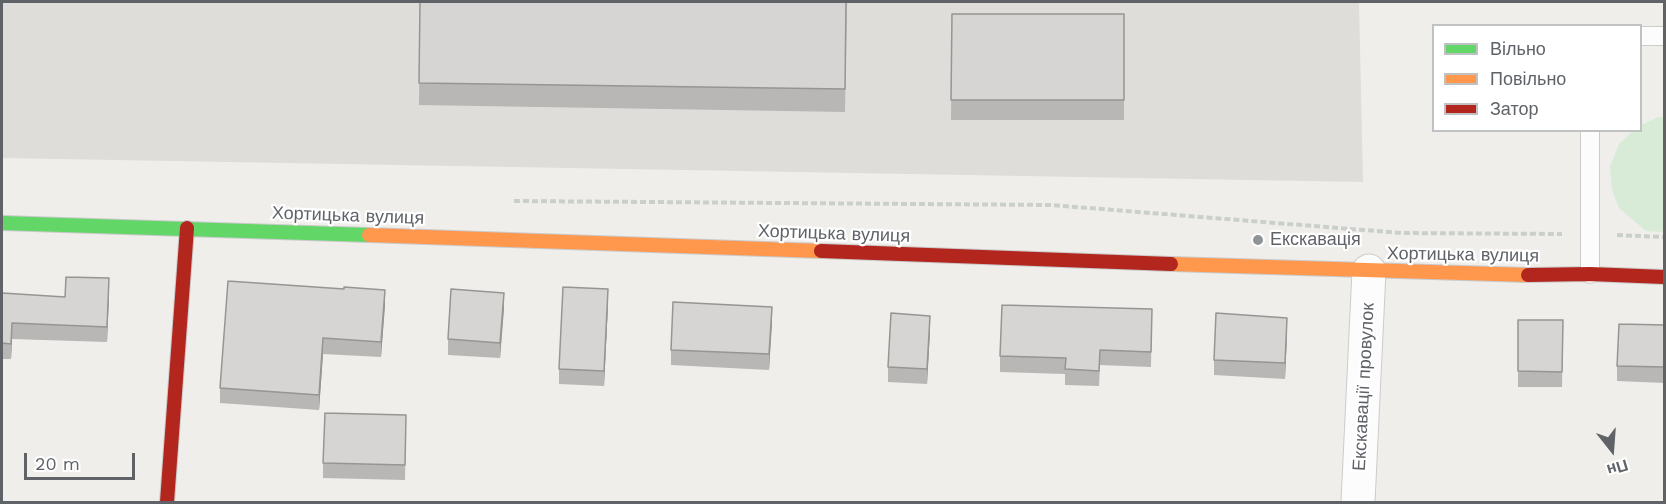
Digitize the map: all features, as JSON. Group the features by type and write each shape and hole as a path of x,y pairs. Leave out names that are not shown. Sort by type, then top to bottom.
{"street":[{"name":"Хортицька вулиця","path":"2,223 1369,271 1665,277"},
{"path":"167,502 187,228"},
{"name":"Екскавації провулок","path":"1358,502 1369,271"}],"lane":[{"path":"1642,36 1665,36"},
{"path":"1590,132 1590,274"}],"path":[{"path":"512,201 1051,205 1401,233 1590,234 1665,237"}],"shaded area":[{"path":"2,2 1359,2 1363,182 2,158"}],"green space":[{"path":"1664,117 1664,232 1646,231 1619,208 1612,190 1610,167 1619,144 1632,132 1642,132 1642,125"}],"building":[{"path":"420,2 846,2 845,89 419,83"},
{"path":"952,14 1124,14 1124,100 951,100"},
{"path":"66,277 109,278 107,327 12,323 11,344 2,343 2,293 65,297"},
{"path":"228,281 385,290 381,342 323,338 319,395 220,388"},
{"path":"563,287 608,289 604,371 559,369"},
{"path":"451,289 504,293 500,343 448,339"},
{"path":"673,302 772,307 769,354 671,350"},
{"path":"1002,305 1152,309 1151,352 1100,350 1099,371 1065,369 1066,358 1000,356"},
{"path":"891,313 930,316 927,369 888,367"},
{"path":"1216,313 1287,318 1285,363 1214,360"},
{"path":"1518,320 1563,320 1562,372 1518,371"},
{"path":"1619,324 1665,325 1665,367 1617,366"},
{"path":"325,413 406,415 405,465 323,463"}],"traffic: fast":[{"path":"2,223 369,235"}],"traffic: slow":[{"path":"369,235 821,251"},
{"path":"1171,264 1528,275"}],"traffic: jam":[{"path":"167,502 187,228"},
{"path":"821,251 1171,264"},
{"path":"1528,275 1590,274 1664,277"}],"place":[{"name":"Екскавація","path":"1258,240"}]}
